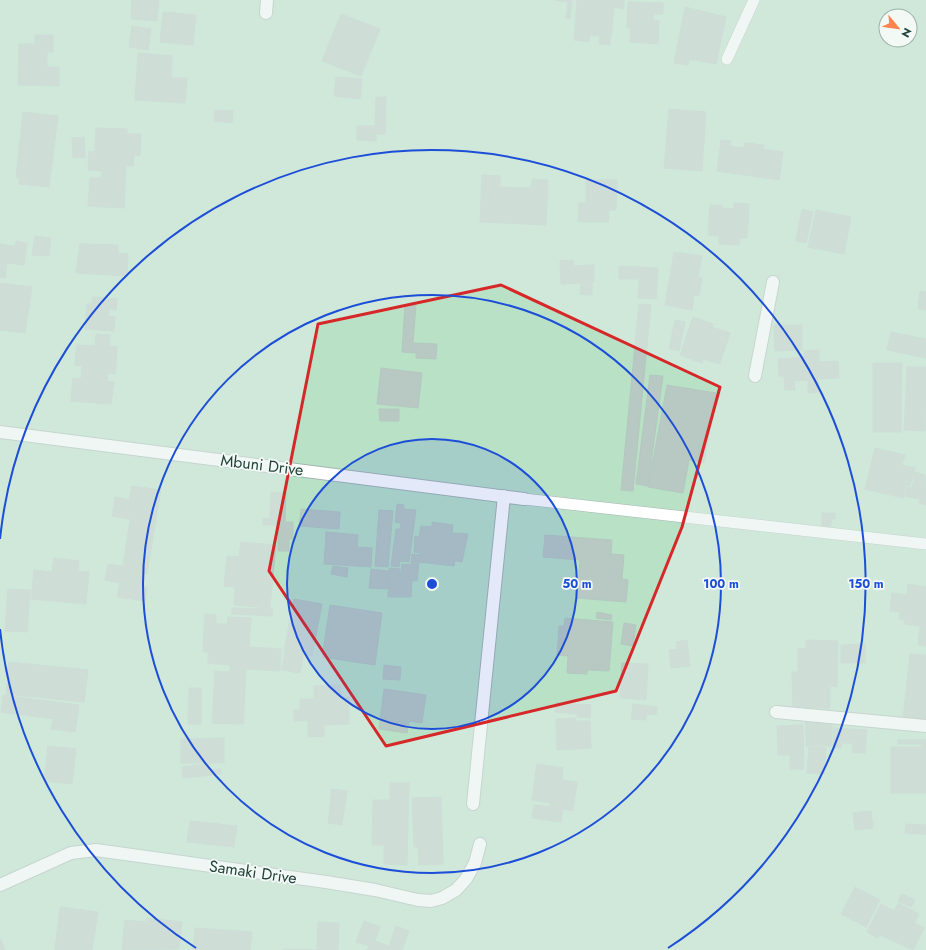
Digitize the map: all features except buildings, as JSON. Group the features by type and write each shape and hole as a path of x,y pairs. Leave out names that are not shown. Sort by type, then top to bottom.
{"street":[{"path":"266,13 267,0"},
{"path":"755,376 773,282"},
{"name":"Mbuni Drive","path":"0,432 524,499"},
{"path":"473,804 504,496"},
{"path":"776,712 926,726"},
{"name":"Samaki Drive","path":"0,885 71,853 96,850 326,882 375,890 418,900 431,901 442,898 456,890 466,879 475,863 480,844"}],"lane":[{"path":"727,59 754,0"},
{"path":"524,499 926,544"}],"highlighted area":[{"path":"501,285 720,387 682,527 616,691 386,746 269,571 318,324"}],"green space":[{"path":"0,0 926,0 926,950 0,950"}]}
